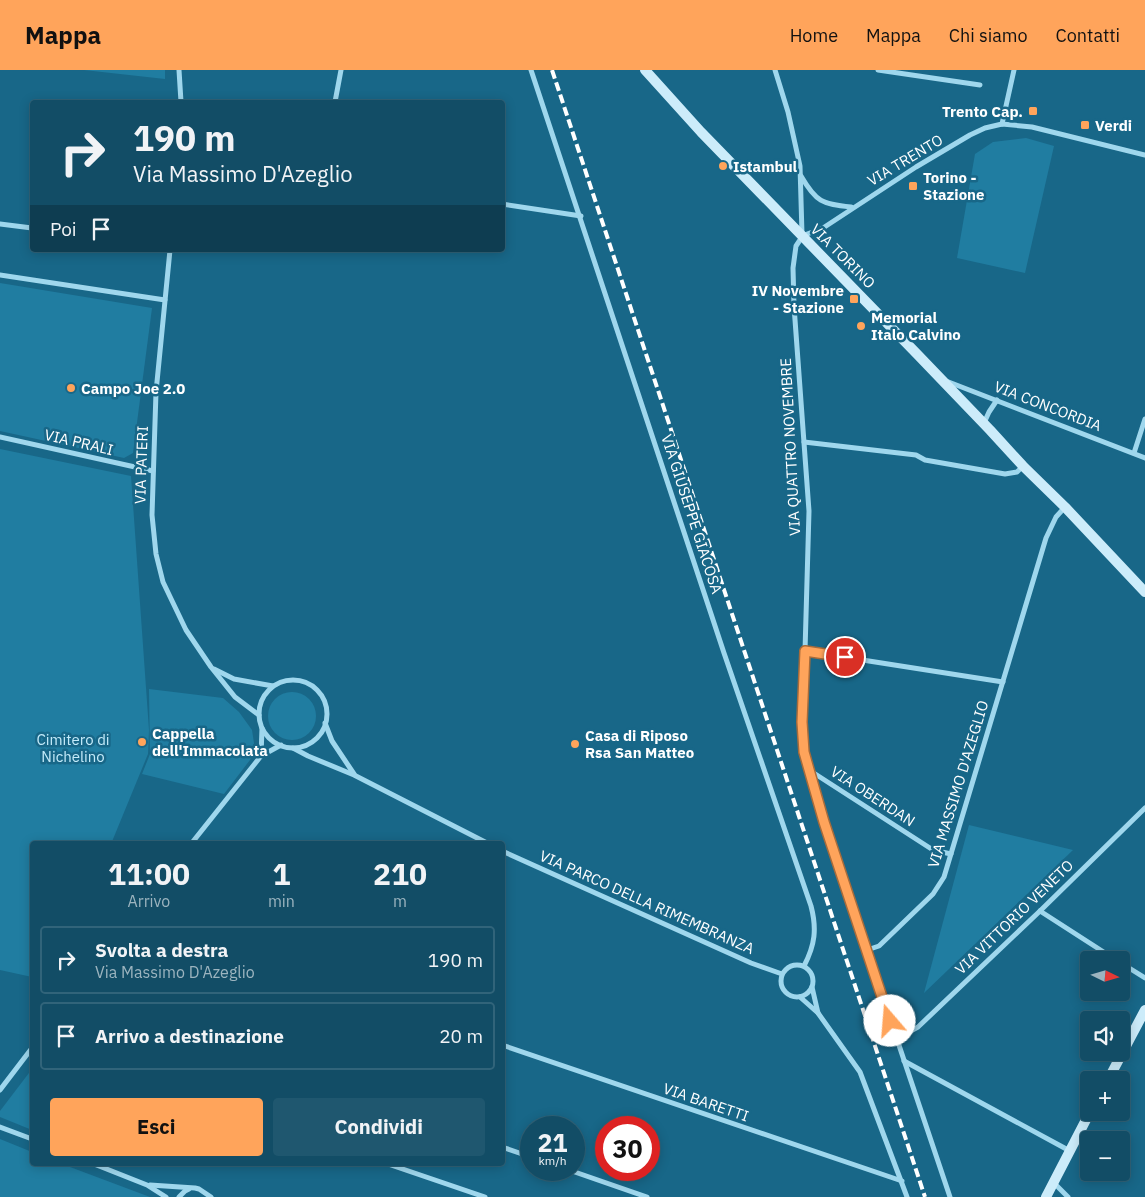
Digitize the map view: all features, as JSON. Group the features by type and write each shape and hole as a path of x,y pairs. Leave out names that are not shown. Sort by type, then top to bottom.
{"main road":[{"name":"VIA TORINO","path":"645,70 700,132 1145,592"},
{"path":"1113,1071 1145,1010"},
{"path":"1046,1197 1085,1121"}],"street":[{"path":"179,70 180,100"},
{"path":"335,100 341,70"},
{"name":"VIA GIUSEPPE GIACOSA","path":"532,70 724,654 811,906 816,924 814,941 804,966"},
{"path":"775,70 788,112 800,166 802,236"},
{"path":"878,70 980,85"},
{"path":"1002,124 1014,70"},
{"name":"VIA TRENTO","path":"802,236 823,228 916,167 985,128 1002,124 1032,127 1145,155"},
{"path":"800,175 815,197 829,205 852,208"},
{"path":"505,204 581,216"},
{"path":"0,224 30,228"},
{"name":"VIA QUATTRO NOVEMBRE","path":"802,236 796,246 793,268 793,297 809,511 802,722 804,752 896,1039 950,1197"},
{"name":"VIA PATERI","path":"170,252 156,392 152,516 156,554 163,582 186,630 235,697 259,715"},
{"path":"0,275 165,300"},
{"name":"VIA CONCORDIA","path":"941,379 1145,458"},
{"path":"984,424 997,400"},
{"path":"1134,453 1145,419"},
{"name":"VIA PRALI","path":"0,437 153,471"},
{"path":"804,442 916,455 925,460 1005,474 1017,472 1023,466"},
{"name":"VIA MASSIMO D'AZEGLIO","path":"867,950 879,946 933,894 944,877 1046,538 1056,517 1064,507"},
{"name":"VIA MASSIMO D'AZEGLIO","path":"805,651 1002,682"},
{"name":"VIA PATERI","path":"212,667 234,679 273,686 289,680 297,680 313,686 319,692 326,706 326,723"},
{"path":"261,756 262,727 259,715 262,699 273,686"},
{"path":"293,748 310,743 322,731 326,723"},
{"path":"326,723 336,748 354,774"},
{"path":"262,727 273,741 280,745 293,748 354,774 483,841"},
{"path":"193,841 261,756 280,745"},
{"name":"VIA OBERDAN","path":"808,769 933,850 951,854"},
{"name":"VIA VITTORIO VENETO","path":"896,1039 918,1027 1145,808"},
{"name":"VIA PARCO DELLA RIMEMBRANZA","path":"505,852 751,963 782,974"},
{"path":"1040,911 1102,951"},
{"path":"812,987 810,992 800,997 788,996 784,992 780,980 782,974 791,966 804,966 812,975 812,987 818,1013"},
{"path":"1130,969 1145,978"},
{"path":"800,997 818,1013 860,1072 907,1197"},
{"name":"VIA BARETTI","path":"505,1046 902,1182"},
{"path":"0,1090 30,1051"},
{"path":"904,1061 1070,1151"},
{"path":"0,1127 30,1139"},
{"path":"505,1148 520,1153"},
{"path":"99,1166 147,1185 166,1197"},
{"path":"394,1166 485,1197"},
{"path":"585,1176 647,1197"},
{"path":"1054,1182 1068,1197"},
{"path":"147,1185 195,1188 208,1196"},
{"path":"179,1197 185,1190 195,1188"}],"green space":[{"path":"84,70 165,70 165,79"},
{"path":"1026,138 1054,146 1025,273 957,258 975,154 993,142"},
{"name":"Campo Joe 2.0","path":"0,283 152,308 133,453 124,458 0,431"},
{"name":"Cimitero di Nichelino","path":"0,449 131,476 149,730 148,754 112,841 30,841 30,977 0,970"},
{"path":"149,689 223,698 239,712 252,730 253,756 224,794 142,774 150,754"},
{"path":"287,692 297,692 306,696 312,702 315,707 315,725 306,736 297,740 287,740 278,736 272,730 268,721 268,711 272,702 278,696"},
{"path":"969,825 1073,850 924,993"},
{"path":"30,1072 30,1129 0,1117 0,1111"},
{"path":"0,1139 30,1151 30,1166 67,1166 150,1197 0,1197"}],"railway":[{"path":"552,70 925,1197"}],"place":[{"name":"Trento Cap.","path":"1033,111"},
{"name":"Verdi","path":"1085,125"},
{"name":"Istambul","path":"723,166"},
{"name":"Torino - Stazione","path":"913,186"},
{"name":"IV Novembre - Stazione","path":"854,299"},
{"name":"Memorial Italo Calvino","path":"861,326"},
{"name":"Campo Joe 2.0","path":"71,388"},
{"name":"Cappella dell'Immacolata","path":"142,742"},
{"name":"Casa di Riposo Rsa San Matteo","path":"575,744"}],"route":[{"path":"845,657 805,651 802,722 804,752 824,822 890,1021"}]}
